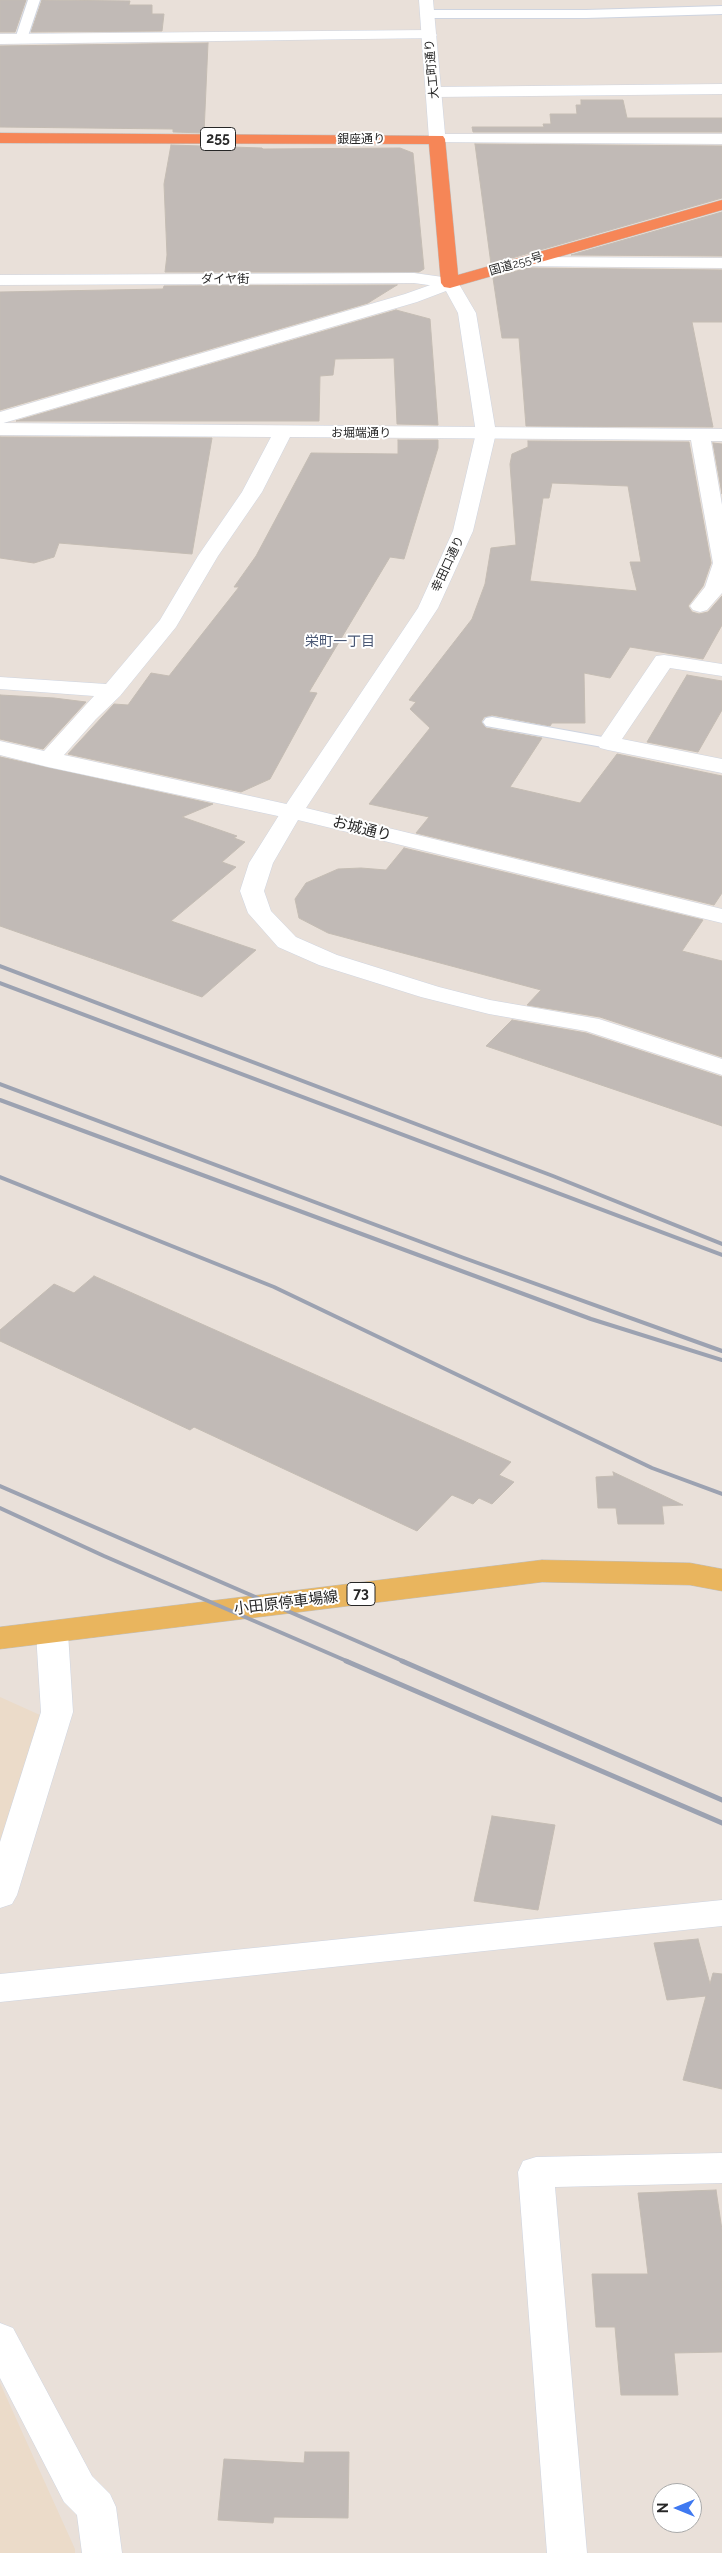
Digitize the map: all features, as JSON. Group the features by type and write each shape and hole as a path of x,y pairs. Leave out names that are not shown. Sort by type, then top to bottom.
{"highway":[{"name":"銀座通り","path":"0,138 437,139"},
{"path":"437,139 450,283"},
{"name":"国道255号","path":"450,283 722,205"}],"main road":[{"name":"小田原停車場線","path":"0,1638 542,1571 690,1574 722,1580"}],"street":[{"name":"大工町通り","path":"426,7 435,92 437,139"},
{"path":"0,39 429,35"},
{"path":"435,92 722,89"},
{"name":"銀座通り","path":"437,139 722,139"},
{"path":"524,262 722,263"},
{"name":"ダイヤ街","path":"0,280 414,278 450,283"},
{"path":"0,418 411,298 450,283"},
{"name":"幸田口通り","path":"450,283 467,312 486,433 463,530 428,608 292,812 261,863 252,891 260,913 287,942 328,960 430,992 489,1007 590,1024 722,1067"},
{"name":"お堀端通り","path":"0,429 283,433 722,435"},
{"path":"48,760 88,714 112,691 169,623 208,556 252,492 283,433"},
{"path":"700,435 722,563 715,588 700,606"},
{"path":"722,670 664,660 608,742 722,766"},
{"path":"0,683 112,691"},
{"name":"お城通り","path":"0,748 292,812 722,916"},
{"path":"0,1895 57,1712 52,1633"},
{"path":"0,1988 722,1913"},
{"path":"567,2553 536,2172 722,2168"},
{"path":"0,2340 78,2489 96,2507 102,2553"}],"lane":[{"path":"21,39 34,0"},
{"path":"426,7 586,14 722,10"},
{"path":"492,722 608,742"}],"shaded area":[{"path":"0,1697 40,1715 0,1851"},
{"path":"0,2383 75,2549 75,2553 0,2553"}],"building":[{"path":"0,0 26,0 15,32 0,32"},
{"path":"42,0 130,1 129,5 152,5 152,14 164,14 162,31 31,32"},
{"path":"208,43 204,133 173,132 173,129 0,127 0,46"},
{"path":"581,100 623,100 627,118 722,118 722,132 473,132 472,127 544,127 543,124 551,124 550,114 577,114 576,105 581,105"},
{"path":"475,144 722,146 722,198 491,264"},
{"path":"171,145 263,149 400,148 413,153 424,269 419,272 165,272 167,255 164,184"},
{"path":"722,212 722,256 571,255"},
{"path":"527,268 722,270 722,322 692,322 713,427 526,426 519,338 502,338 493,278"},
{"path":"397,285 368,303 0,410 0,292 163,289 164,286"},
{"path":"396,310 430,319 438,425 397,424 394,358 335,359 333,375 320,376 319,421 16,421"},
{"path":"0,437 212,438 192,554 59,543 54,557 34,563 0,558"},
{"path":"398,440 438,440 438,448 404,559 390,557 309,692 317,693 270,779 241,792 68,754 114,704 128,705 151,673 169,676 239,587 234,587 256,556 311,453 398,454"},
{"path":"528,441 689,442 711,563 703,586 688,606 692,612 699,614 708,612 722,596 722,625 703,659 630,647 610,678 584,673 585,723 552,723 550,726 492,715 484,717 481,722 486,728 542,738 510,787 580,803 617,754 722,776 722,893 714,905 416,833 429,817 369,804 430,728 410,709 416,702 409,700 472,619 485,584 491,548 516,545 510,464 512,454 528,447","holes":["552,483 628,486 641,562 630,562 637,591 530,581 543,498 549,498"]},
{"path":"713,443 722,444 722,494"},
{"path":"687,675 722,681 722,710 698,752 647,742"},
{"path":"0,695 86,702 43,749 0,739"},
{"path":"0,757 213,804 182,817 237,836 234,838 245,842 222,862 236,867 171,921 256,950 202,997 0,926"},
{"path":"404,848 703,920 682,951 722,961 722,1057 600,1017 527,1005 541,990 328,933 299,918 295,899 306,883 338,869 386,870"},
{"path":"512,1020 586,1033 722,1077 722,1126 486,1046"},
{"path":"94,1276 511,1462 499,1475 514,1482 492,1504 479,1498 473,1504 452,1495 417,1531 194,1427 190,1430 0,1341 0,1330 54,1284 74,1293"},
{"path":"613,1472 683,1505 662,1506 664,1524 618,1524 616,1508 598,1508 596,1477 614,1476"},
{"path":"492,1816 555,1825 538,1910 474,1901"},
{"path":"698,1939 710,1984 713,1973 722,1974 722,2089 683,2080 706,1996 667,2000 654,1943"},
{"path":"716,2190 722,2230 722,2352 674,2353 678,2395 621,2395 615,2327 596,2327 592,2274 648,2274 638,2193"},
{"path":"305,2452 349,2452 348,2518 274,2517 273,2523 218,2520 224,2459 304,2463"}],"railway":[{"path":"0,966 553,1176 722,1244"},
{"path":"0,983 722,1255"},
{"path":"0,1084 464,1258 722,1351"},
{"path":"0,1100 591,1319 722,1360"},
{"path":"0,1177 274,1287 652,1468 722,1494"},
{"path":"0,1486 405,1662"},
{"path":"0,1508 104,1556 349,1662"},
{"path":"346,1661 722,1823"},
{"path":"402,1661 722,1800"}],"district":[{"name":"栄町一丁目","path":"340,642"}]}
